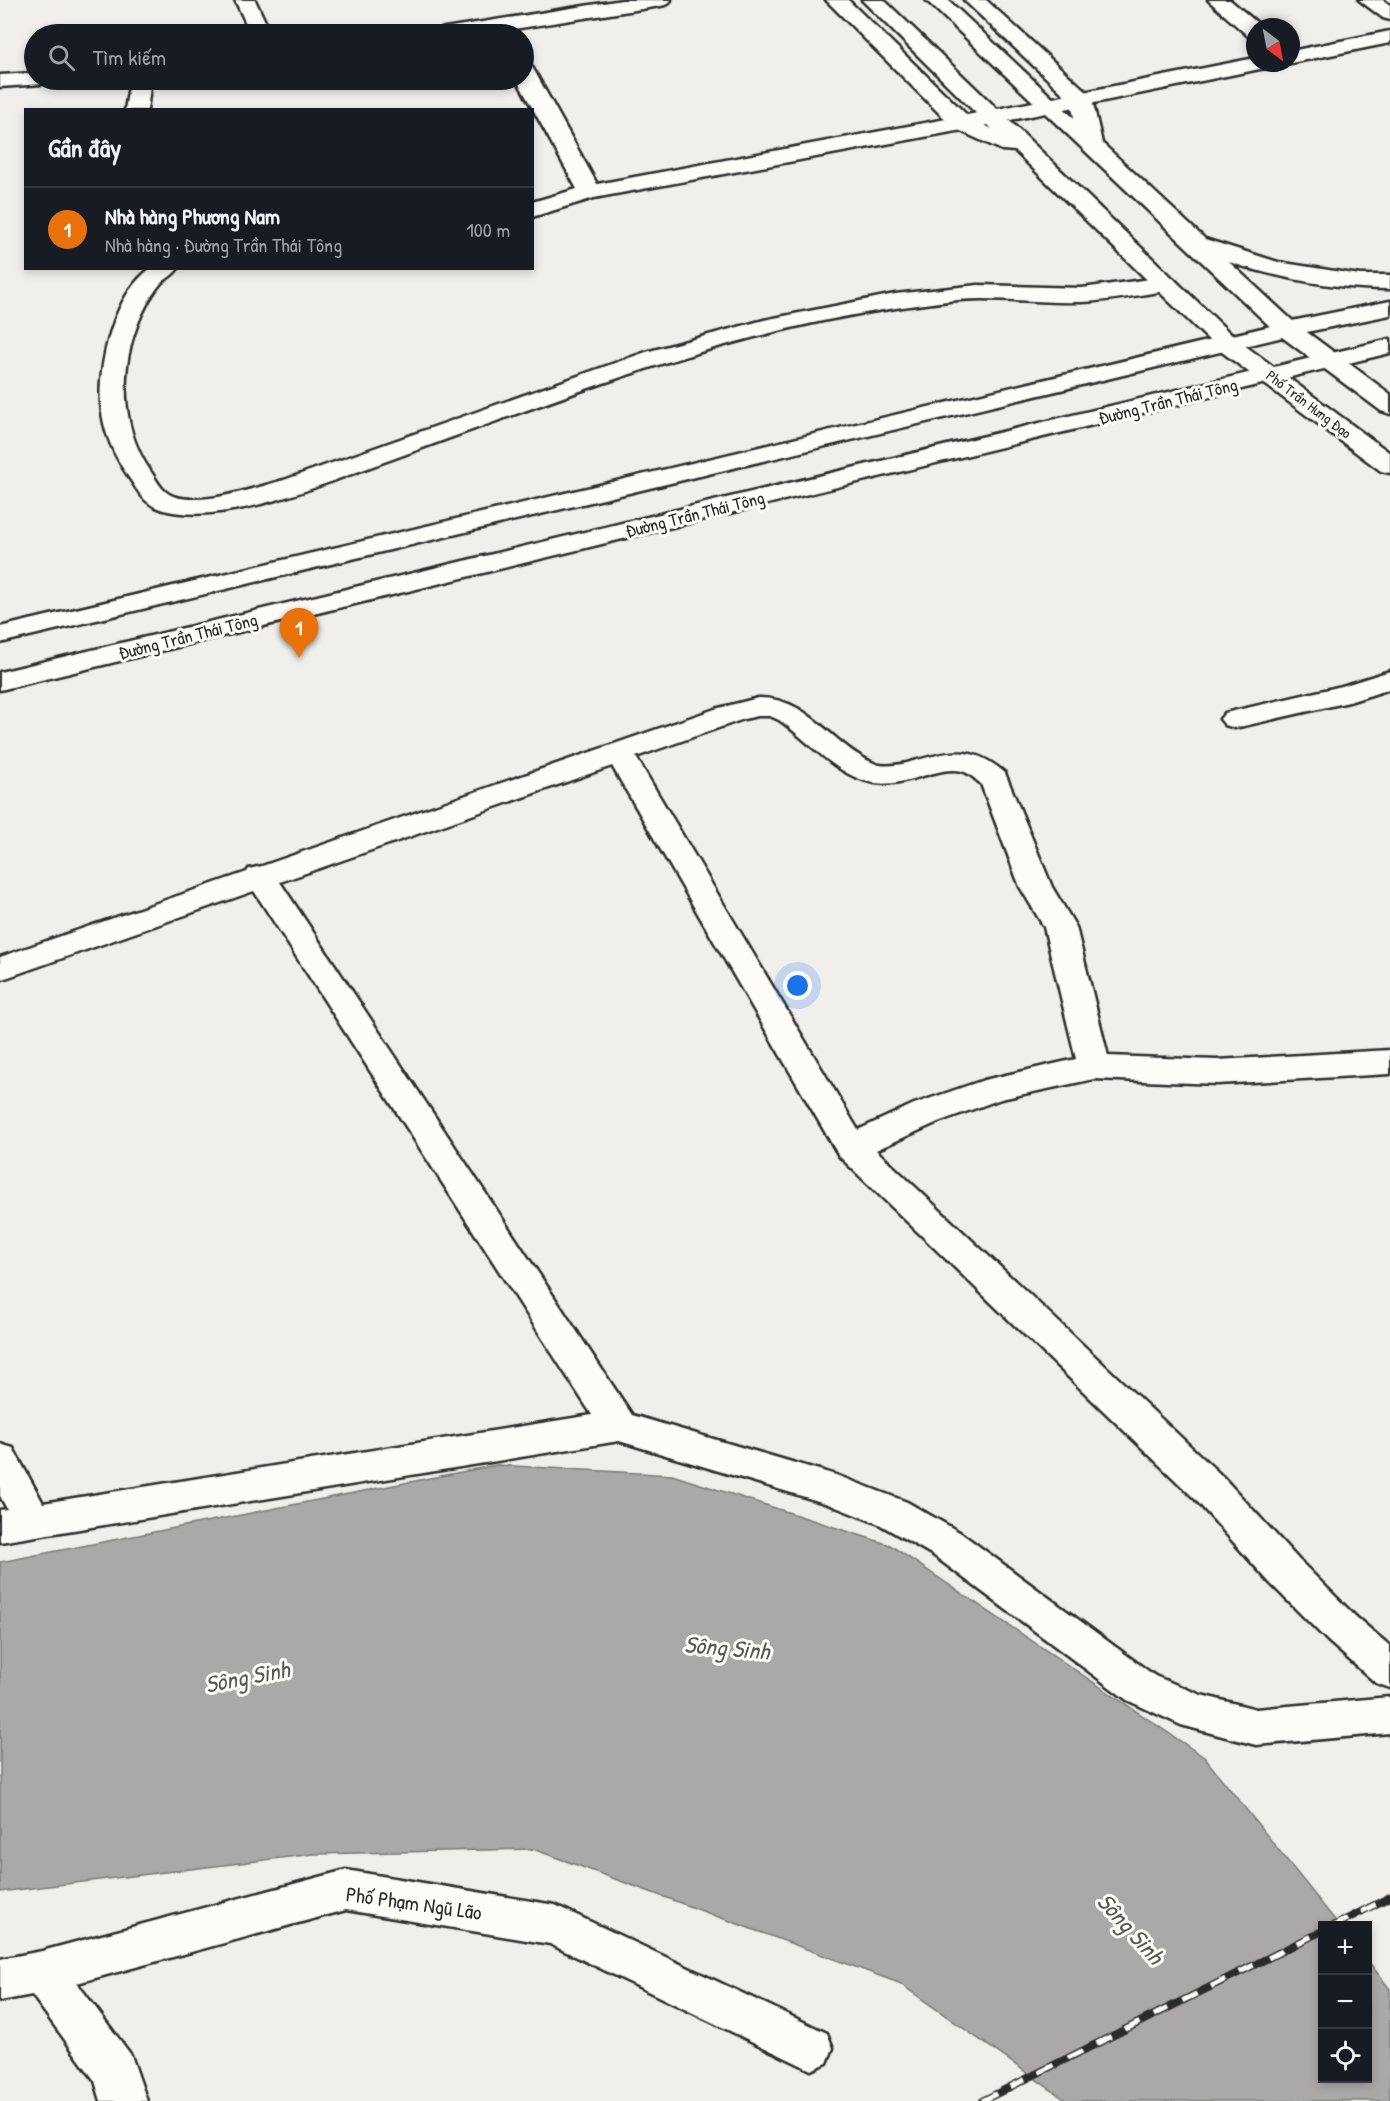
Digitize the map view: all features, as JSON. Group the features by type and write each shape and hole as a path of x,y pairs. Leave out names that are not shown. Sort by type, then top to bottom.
{"main road":[{"path":"244,0 256,24"},
{"path":"532,24 661,0"},
{"path":"836,0 962,123 1033,156"},
{"name":"Phố Trần Hưng Đạo","path":"872,0 1227,344 1272,375 1390,465"},
{"path":"936,0 1287,329 1390,406"},
{"path":"974,0 1081,99 1090,145"},
{"path":"1218,0 1246,24"},
{"path":"1369,0 1390,14"},
{"path":"1300,55 1390,37"},
{"path":"534,209 590,192 962,123 1246,66"},
{"path":"0,81 24,80"},
{"path":"136,108 139,90"},
{"path":"534,90 590,192"},
{"path":"1195,243 1274,269 1360,282 1390,282"},
{"path":"164,270 148,282 130,311 117,359 113,399 126,455 155,497 174,504 197,507 243,499 293,486 655,357 764,327 918,298 978,292 1082,295 1166,284"},
{"path":"0,635 1287,329 1390,308"},
{"name":"Đường Trần Thái Tông","path":"0,681 1390,346"},
{"path":"1235,719 1349,693 1390,680"},
{"path":"0,969 260,876 745,709 768,707 787,711 861,769 876,774 955,760 971,761 985,769 994,780 1036,887 1060,927 1094,1067"},
{"path":"619,753 850,1147 1209,1488 1284,1571 1342,1629 1390,1671"},
{"path":"260,876 619,1426"},
{"path":"850,1147 926,1113 996,1088 1094,1067 1217,1072 1390,1062"},
{"path":"0,1459 16,1523 619,1426 836,1491 893,1513 947,1544 1141,1688 1195,1712 1256,1727 1390,1714"},
{"name":"Phố Phạm Ngũ Lão","path":"0,1980 42,1972 346,1890 555,1925 811,2048"},
{"path":"42,1972 115,2070 124,2101"}],"water":[{"name":"Sông Sinh","path":"497,1465 672,1475 890,1545 1204,1757 1336,1921 1318,1921 1318,2083 1372,2083 1372,1966 1390,1989 1390,2101 1067,2101 899,1983 533,1849 314,1854 0,1892 0,1562"}],"railway":[{"path":"1343,1921 1390,1897"},
{"path":"982,2101 1318,1933"}],"place":[{"name":"Nhà hàng Phương Nam","path":"299,658"}]}
